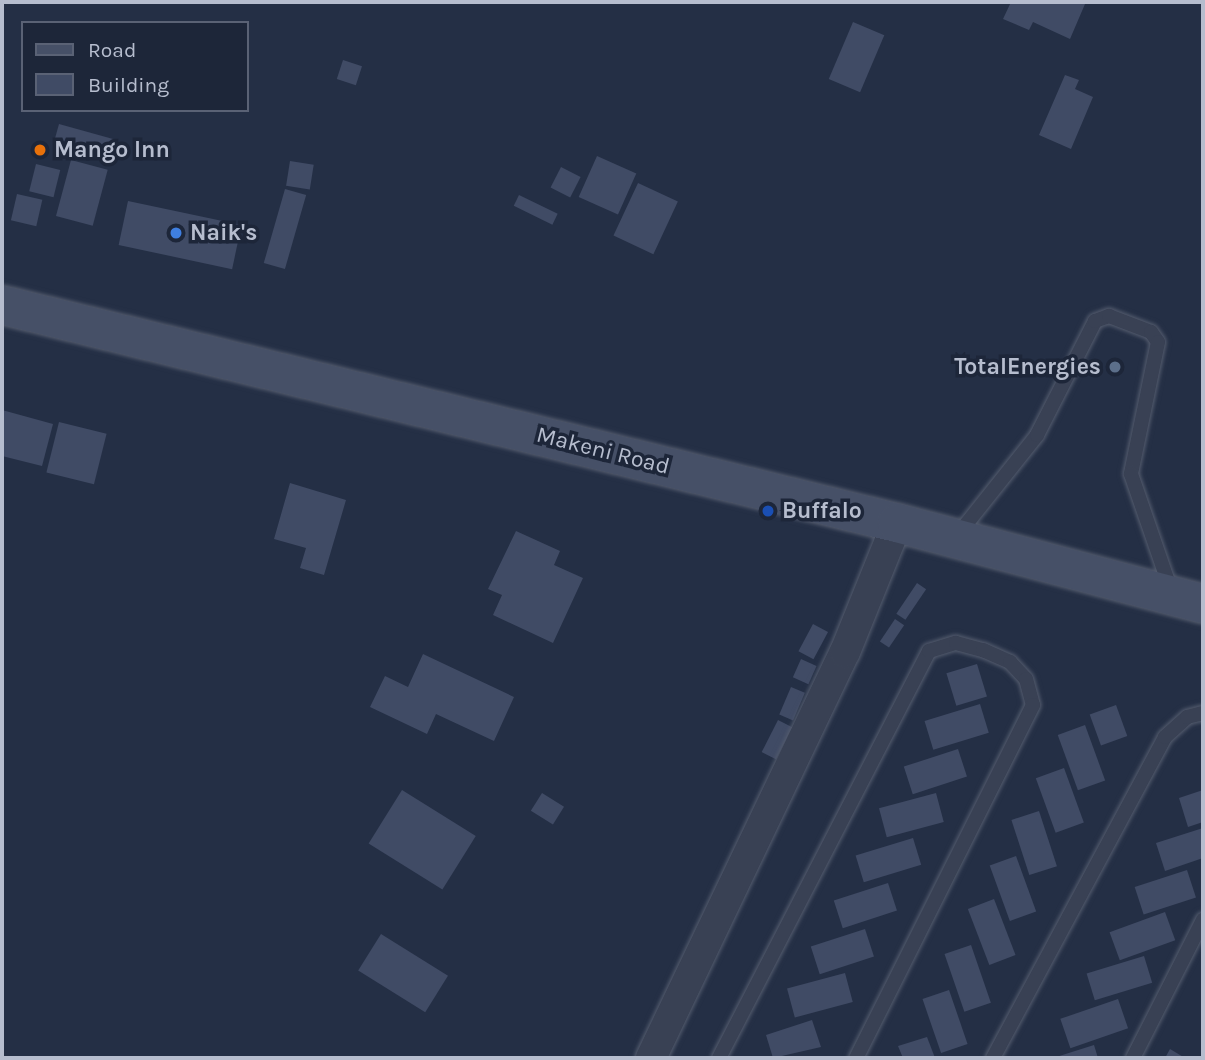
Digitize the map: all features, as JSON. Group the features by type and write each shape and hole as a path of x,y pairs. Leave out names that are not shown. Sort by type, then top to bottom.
{"main road":[{"name":"Makeni Road","path":"2,305 897,523 1189,601"}],"street":[{"path":"651,1058 845,652 897,523"}],"lane":[{"path":"956,538 1037,435 1095,321 1109,316 1151,332 1158,342 1131,474 1189,601"},
{"path":"719,1058 929,651 956,643 984,650 1026,679 1033,705 856,1058"},
{"path":"993,1058 1165,737 1187,718 1203,713"},
{"path":"1133,1058 1203,919"}],"building":[{"path":"1011,2 1085,4 1070,39 1033,22 1029,30 1003,19"},
{"path":"853,22 884,35 860,92 829,79"},
{"path":"343,60 362,66 356,85 337,79"},
{"path":"1065,75 1079,80 1075,89 1093,97 1071,149 1039,135"},
{"path":"59,124 113,139 106,163 54,142"},
{"path":"597,156 636,173 618,215 579,197"},
{"path":"71,160 108,170 93,226 56,216"},
{"path":"290,161 314,165 310,189 286,186"},
{"path":"36,164 60,170 53,197 29,191"},
{"path":"561,167 581,177 570,197 551,187"},
{"path":"638,183 678,202 653,254 613,236"},
{"path":"285,189 306,195 285,269 264,263"},
{"path":"17,194 42,200 36,226 11,220"},
{"path":"519,195 558,214 552,225 514,206"},
{"path":"128,201 241,225 232,269 119,245"},
{"path":"2,410 53,424 42,466 2,456"},
{"path":"59,422 107,434 94,484 46,472"},
{"path":"290,483 346,500 324,575 300,568 306,548 274,539"},
{"path":"516,531 560,551 554,565 583,578 553,643 493,615 502,595 488,589"},
{"path":"917,583 926,589 905,620 896,614"},
{"path":"895,619 904,625 889,648 880,641"},
{"path":"813,624 828,632 813,659 798,651"},
{"path":"423,654 514,697 494,741 436,714 427,734 370,707 385,676 408,687"},
{"path":"801,659 817,666 808,684 793,677"},
{"path":"977,664 987,697 956,706 946,673"},
{"path":"791,687 805,693 793,720 779,715"},
{"path":"980,704 989,733 933,750 925,721"},
{"path":"1116,705 1127,736 1101,746 1090,715"},
{"path":"778,720 792,727 776,759 762,752"},
{"path":"1085,725 1105,780 1078,790 1058,735"},
{"path":"958,749 967,777 913,794 904,767"},
{"path":"1064,768 1084,823 1056,833 1036,778"},
{"path":"402,790 476,836 442,890 369,843"},
{"path":"1203,790 1203,822 1188,827 1179,798"},
{"path":"542,793 564,807 553,825 531,811"},
{"path":"936,793 944,822 887,837 879,808"},
{"path":"1039,811 1057,866 1029,875 1011,820"},
{"path":"1203,828 1203,858 1165,871 1156,843"},
{"path":"913,838 921,865 864,882 856,856"},
{"path":"1016,856 1036,911 1010,921 990,866"},
{"path":"1187,870 1196,898 1144,915 1135,887"},
{"path":"888,883 897,911 843,928 834,901"},
{"path":"994,899 1016,955 989,965 968,909"},
{"path":"1165,912 1175,940 1120,960 1110,932"},
{"path":"865,929 874,957 820,974 811,947"},
{"path":"381,934 448,976 425,1012 358,970"},
{"path":"971,945 991,1003 964,1012 945,954"},
{"path":"1144,956 1152,983 1095,1000 1087,974"},
{"path":"845,973 853,1002 795,1018 787,989"},
{"path":"949,990 968,1044 941,1053 923,999"},
{"path":"1118,999 1128,1028 1070,1048 1060,1019"},
{"path":"812,1020 821,1047 773,1058 766,1035"},
{"path":"927,1037 935,1058 903,1058 898,1046"},
{"path":"1094,1045 1098,1058 1053,1058"},
{"path":"1170,1049 1185,1058 1165,1058"}],"place":[{"name":"Mango Inn","path":"40,150"},
{"name":"Naik's","path":"176,233"},
{"name":"TotalEnergies","path":"1115,367"},
{"name":"Buffalo","path":"768,511"}]}
